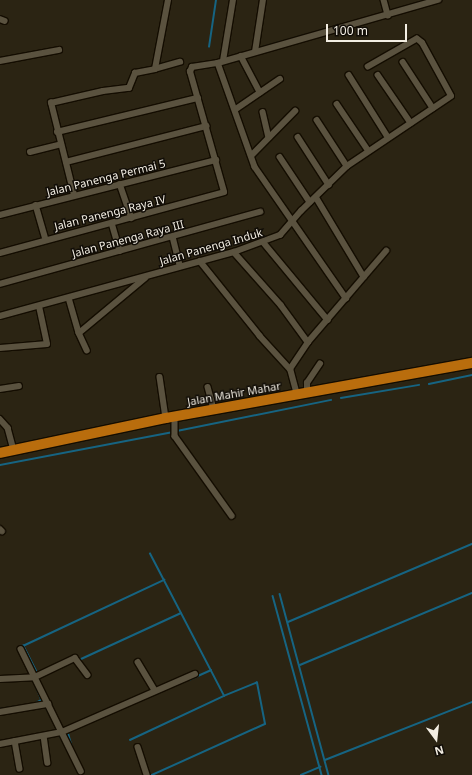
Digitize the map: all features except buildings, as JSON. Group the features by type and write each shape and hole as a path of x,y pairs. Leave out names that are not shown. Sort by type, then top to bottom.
{"highway":[{"name":"Jalan Mahir Mahar","path":"0,453 171,417 472,363"}],"street":[{"path":"155,69 168,0"},
{"path":"233,0 221,62 251,156 256,169 346,298"},
{"path":"256,52 262,0"},
{"path":"384,0 388,15"},
{"path":"216,160 190,68 221,62 438,0"},
{"name":"Jalan Panenga Induk","path":"0,316 39,307 234,252 264,243 282,234 310,202 348,166 368,150 411,123 451,94 422,43 417,40 368,67"},
{"path":"0,61 58,50"},
{"path":"241,56 260,92"},
{"path":"74,195 57,132 52,102 103,91 129,88 135,73 180,62"},
{"path":"403,62 433,108"},
{"path":"349,75 388,138"},
{"path":"378,75 411,123"},
{"path":"236,109 280,79"},
{"path":"57,132 198,98"},
{"path":"337,104 368,150"},
{"path":"251,156 295,111"},
{"path":"263,112 269,137"},
{"path":"317,120 348,166"},
{"path":"66,162 206,126"},
{"path":"298,137 329,185"},
{"path":"30,152 60,144"},
{"path":"280,157 310,202"},
{"name":"Jalan Panenga Permai 5","path":"0,215 216,160"},
{"name":"Jalan Panenga Raya IV","path":"0,253 46,239 132,218 224,192 216,160"},
{"path":"120,184 132,218"},
{"path":"316,197 364,277"},
{"path":"36,206 46,239"},
{"name":"Jalan Panenga Raya III","path":"0,284 173,238 260,212"},
{"path":"112,223 120,251"},
{"path":"173,238 180,266"},
{"path":"264,243 328,320"},
{"path":"290,369 308,342 386,251"},
{"path":"234,252 281,305 308,342"},
{"path":"200,261 260,336 290,369 302,394"},
{"path":"79,333 148,276"},
{"path":"69,298 79,333 87,350"},
{"path":"0,348 47,344 39,307"},
{"path":"302,394 307,383 320,364"},
{"path":"160,377 175,436 232,516"},
{"path":"0,389 19,386"},
{"path":"208,387 214,409"},
{"path":"0,419 8,428 14,450"},
{"path":"21,648 81,771"},
{"path":"0,679 35,677 75,658 88,675"},
{"path":"138,662 155,690"},
{"path":"0,744 62,732 155,690 195,674"},
{"path":"0,712 48,704"},
{"path":"44,736 48,764"},
{"path":"15,741 20,769"},
{"path":"138,747 147,775"}],"waterway":[{"path":"209,47 216,0"},
{"path":"408,6 427,0"},
{"path":"263,47 340,25"},
{"path":"245,58 252,55"},
{"path":"231,62 241,59"},
{"path":"429,384 472,375"},
{"path":"341,398 419,385"},
{"path":"177,431 331,400"},
{"path":"0,465 173,432"},
{"path":"288,622 472,544"},
{"path":"130,740 224,696 150,554"},
{"path":"33,672 36,671 23,646 164,580"},
{"path":"300,665 472,593"},
{"path":"280,594 329,775"},
{"path":"273,596 322,775"},
{"path":"79,660 181,613"},
{"path":"55,670 75,661"},
{"path":"189,680 211,670"},
{"path":"152,775 265,724 257,683 224,696"},
{"path":"36,686 42,700 37,703"},
{"path":"325,760 472,702"},
{"path":"0,709 25,705"},
{"path":"46,707 58,730"},
{"path":"68,732 74,753"},
{"path":"59,734 71,754"},
{"path":"301,775 320,767"}]}
